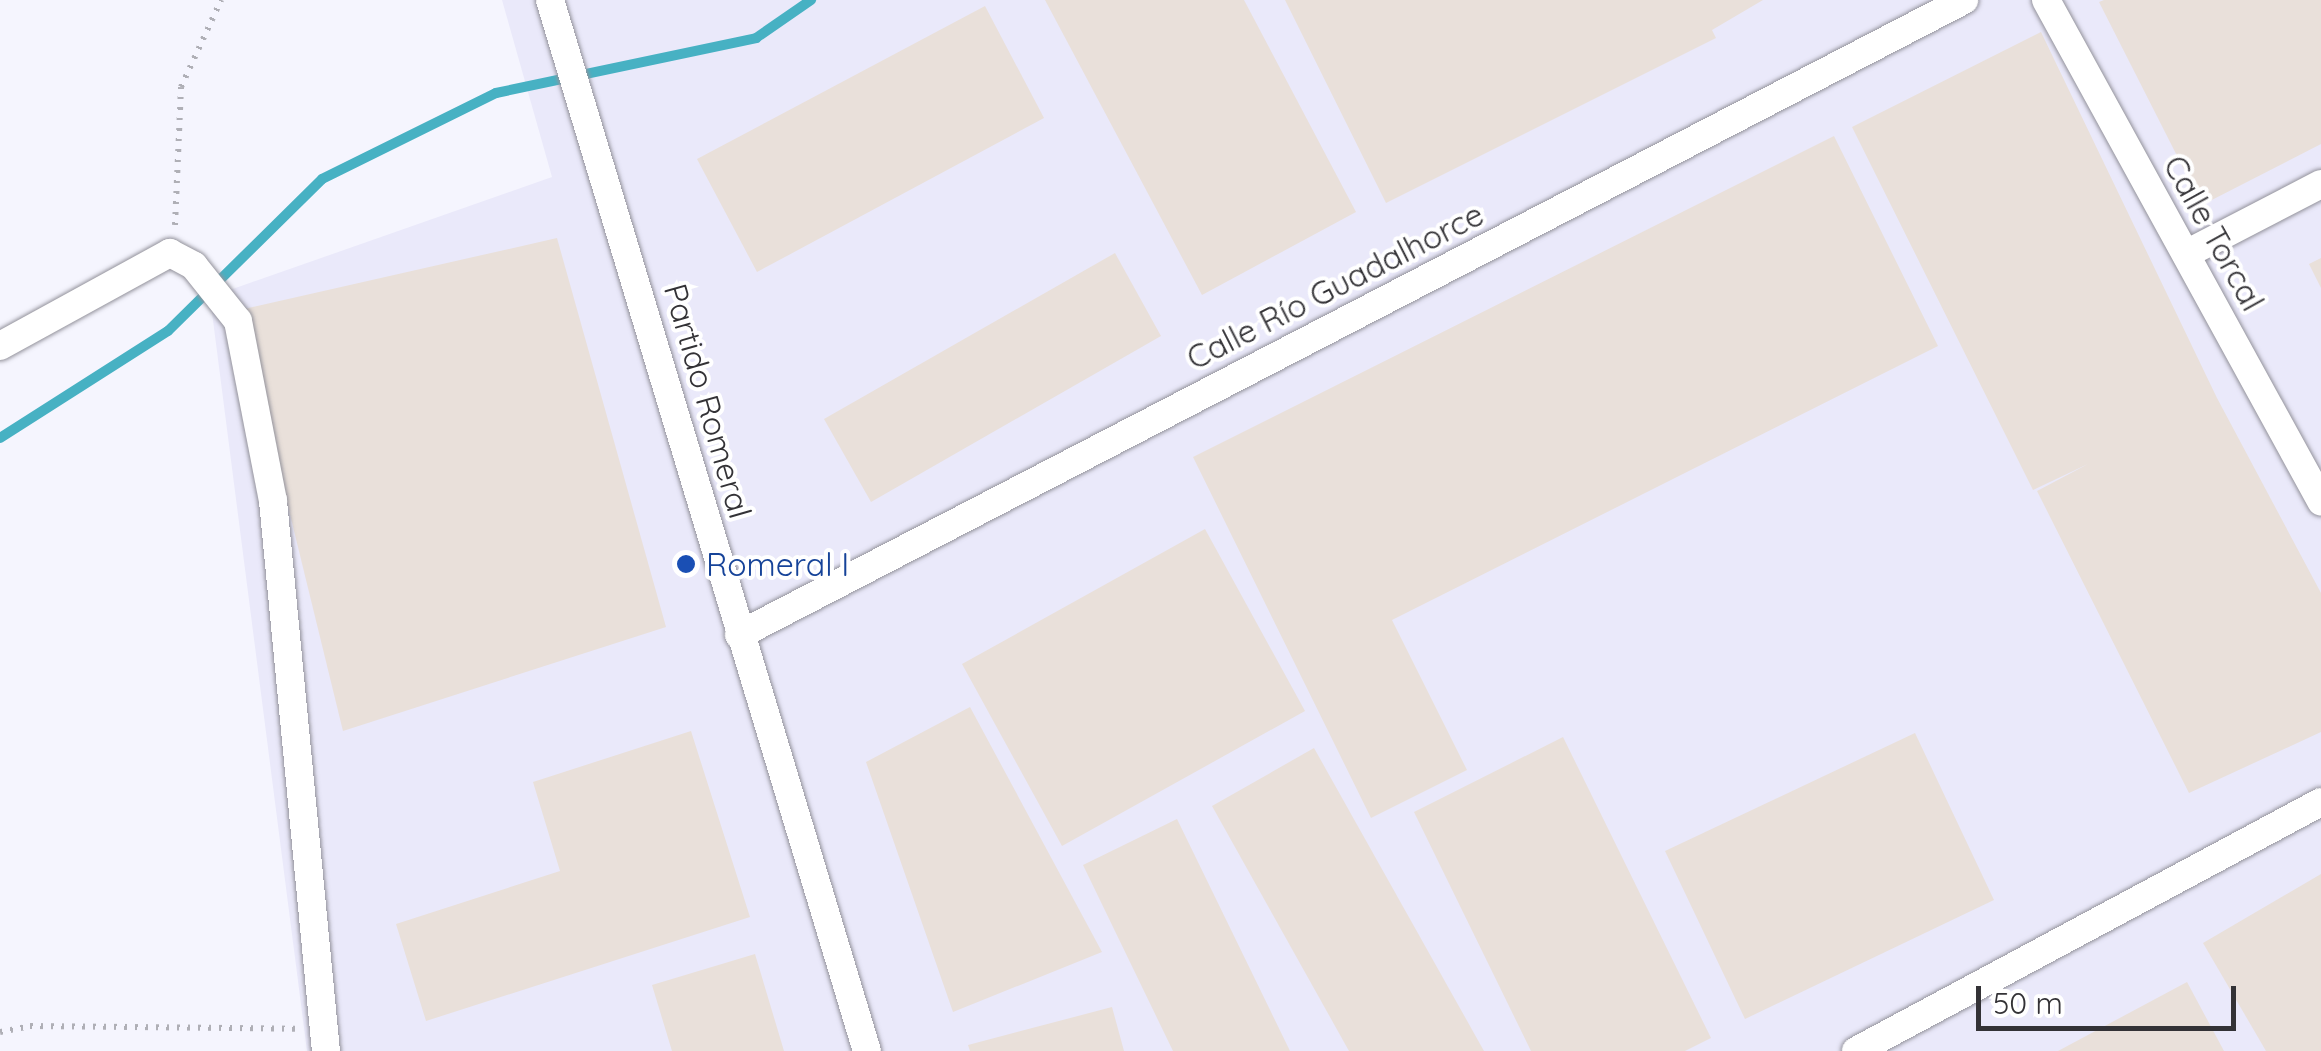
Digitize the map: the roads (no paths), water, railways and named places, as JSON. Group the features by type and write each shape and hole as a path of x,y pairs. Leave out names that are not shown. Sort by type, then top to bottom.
{"street":[{"name":"Partido Romeral","path":"550,0 578,100 670,384 738,635 867,1051"},
{"name":"Calle Río Guadalhorce","path":"738,635 1964,0"},
{"name":"Calle Torcal","path":"2046,0 2321,500"},
{"path":"2186,254 2321,184"},
{"path":"0,346 170,254 194,266 238,321 273,501 326,1040"},
{"path":"1856,1051 2321,802"}],"waterway":[{"path":"0,438 168,331 322,179 496,93 756,38 811,0"}],"place":[{"name":"Romeral I","path":"686,564"}]}
